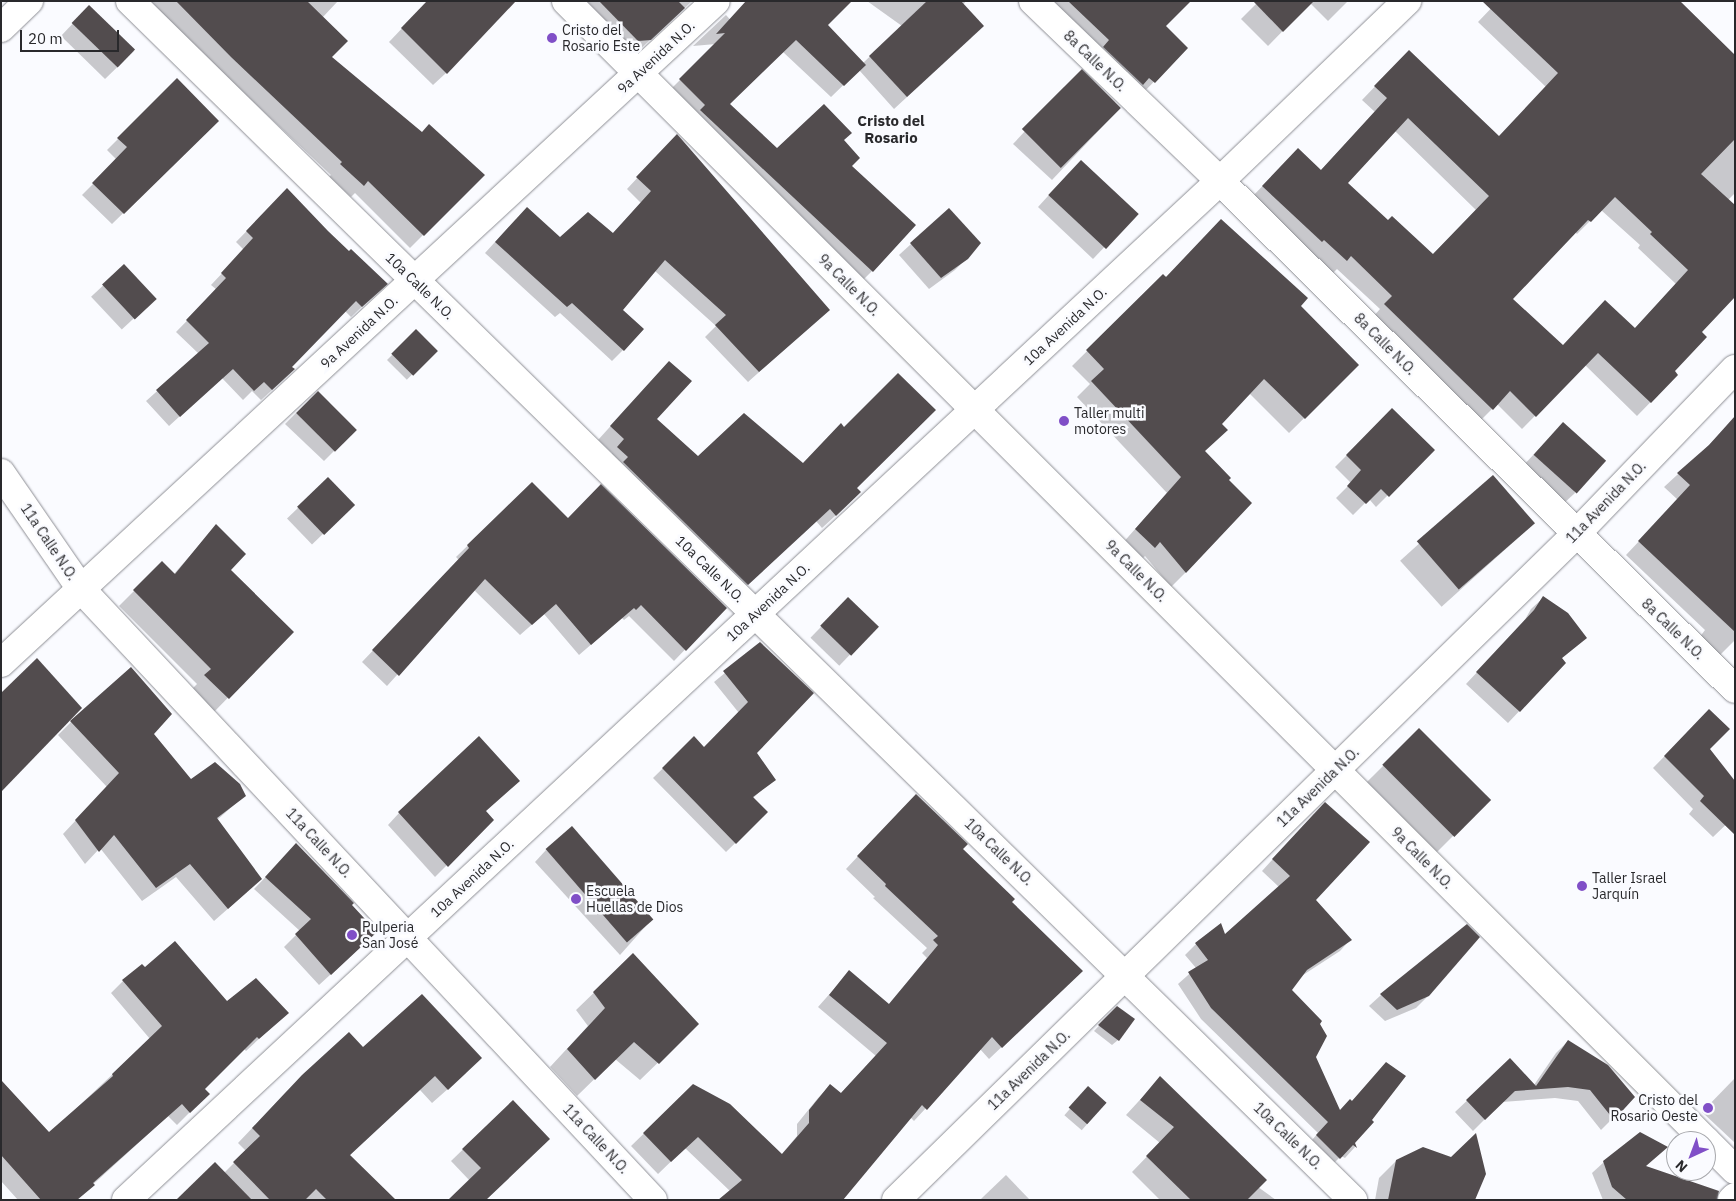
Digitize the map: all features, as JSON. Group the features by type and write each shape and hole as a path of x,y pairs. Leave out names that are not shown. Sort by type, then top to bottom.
{"street":[{"path":"1,28 30,1"},
{"name":"10a Calle N.O.","path":"130,1 1353,1200"},
{"name":"9a Calle N.O.","path":"566,1 1696,1131"},
{"name":"9a Avenida N.O.","path":"1,663 716,1"},
{"name":"8a Calle N.O.","path":"1033,1 1220,181 1735,689"},
{"name":"10a Avenida N.O.","path":"126,1200 1220,181 1407,1"},
{"name":"11a Avenida N.O.","path":"896,1200 1576,534 1735,369"},
{"name":"11a Calle N.O.","path":"1,472 81,589 653,1200"},
{"name":"9a Calle N.O.","path":"1716,1151 1735,1170"}],"building":[{"path":"176,1 307,1 348,41 332,57 422,132 429,124 485,175 424,236 368,181 364,186 340,164 342,162 231,57"},
{"path":"427,1 516,1 447,74 401,28"},
{"path":"599,1 678,1 685,8 651,40 638,41"},
{"path":"746,1 852,1 828,25 866,65 844,86 796,40 730,104 777,148 824,104 852,133 844,140 860,158 852,166 916,225 873,272 700,110 705,105 679,79 725,33 716,34"},
{"path":"927,1 961,1 984,26 907,97 869,56"},
{"path":"1068,1 1191,1 1166,26 1188,48 1155,83 1149,78 1143,85 1103,47 1109,40"},
{"path":"1253,1 1314,1 1283,32"},
{"path":"1482,1 1680,1 1735,55 1735,139 1701,174 1735,205 1735,297 1702,332 1707,337 1675,371 1678,375 1651,403 1598,353 1536,417 1510,391 1493,410 1384,304 1392,296 1351,256 1347,261 1324,240 1322,242 1262,186 1298,148 1321,170 1387,98 1374,86 1409,50 1499,136 1558,73","holes":["1408,118 1489,196 1433,254 1392,216 1388,220 1348,183","1615,197 1688,270 1635,328 1605,300 1563,345 1513,299 1588,220 1591,222"]},
{"path":"89,5 135,49 118,67 72,23"},
{"path":"1082,69 1121,108 1061,168 1022,129"},
{"path":"177,78 219,121 124,214 92,183 127,147 117,138"},
{"path":"677,134 830,310 759,372 715,325 726,315 665,260 623,310 644,329 624,351 572,303 567,307 495,242 527,207 560,237 588,212 613,233 651,191 636,177"},
{"path":"1081,160 1139,214 1106,249 1048,195"},
{"path":"287,188 349,251 351,249 388,284 362,307 356,301 292,367 295,369 272,390 264,382 254,391 233,369 180,417 156,390 209,343 186,320 226,278 221,273 253,238 246,231"},
{"path":"949,208 981,243 968,259 941,278 910,243"},
{"path":"1221,219 1308,298 1301,306 1359,365 1305,419 1264,379 1222,424 1228,430 1205,451 1231,478 1229,480 1252,503 1186,573 1160,542 1155,548 1135,529 1181,477 1091,381 1104,369 1086,350 1163,274 1166,277"},
{"path":"124,264 157,299 135,320 102,284"},
{"path":"416,329 438,351 413,376 391,354"},
{"path":"669,361 692,381 657,419 698,456 744,413 803,463 841,423 844,427 898,373 936,410 857,488 861,492 836,516 830,509 748,585 623,462 628,457 617,447 624,439 610,426"},
{"path":"318,391 357,430 335,452 296,413"},
{"path":"1392,408 1435,450 1389,497 1381,489 1366,504 1347,486 1361,470 1346,455"},
{"path":"1735,416 1735,632 1638,541 1690,485 1677,473 1709,445"},
{"path":"1563,422 1606,461 1577,494 1534,455"},
{"path":"1493,475 1535,523 1459,590 1417,541"},
{"path":"328,477 355,505 324,535 297,507"},
{"path":"532,482 568,518 601,484 727,608 686,651 641,605 636,610 634,608 591,645 556,604 532,625 485,579 399,676 372,650 469,548 467,545"},
{"path":"216,524 246,554 231,570 294,632 229,699 204,675 211,669 133,590 162,561 175,574"},
{"path":"1543,596 1568,613 1587,638 1562,658 1566,663 1520,712 1476,672 1534,610"},
{"path":"848,597 879,627 851,656 820,626"},
{"path":"760,642 814,693 757,753 776,780 753,797 768,812 736,844 662,768 694,736 704,747 748,702 723,671"},
{"path":"37,658 82,708 1,792 1,693"},
{"path":"131,667 172,714 154,734 191,779 215,762 240,784 246,796 217,818 262,879 228,909 190,864 156,888 114,835 99,852 75,820 119,773 70,721"},
{"path":"1709,709 1730,729 1710,749 1735,781 1735,835 1700,801 1704,796 1664,756"},
{"path":"1419,728 1491,800 1454,837 1382,765"},
{"path":"479,736 520,781 486,811 494,820 448,867 398,812"},
{"path":"916,794 968,844 963,849 1015,899 1012,902 1083,971 1002,1048 992,1037 927,1110 922,1105 843,1200 718,1200 742,1180 698,1137 671,1162 643,1133 693,1084 730,1104 782,1154 809,1123 809,1110 830,1084 841,1093 887,1043 829,995 849,970 889,1004 938,945 933,940 938,936 885,886 886,884 857,856"},
{"path":"1325,802 1370,842 1316,900 1352,940 1307,970 1292,990 1322,1021 1320,1024 1327,1036 1316,1057 1340,1110 1350,1099 1352,1101 1386,1062 1406,1076 1372,1120 1374,1122 1355,1143 1357,1148 1353,1145 1340,1159 1316,1135 1328,1122 1211,1008 1188,972 1208,960 1195,943 1221,923 1225,934 1290,876 1272,859"},
{"path":"572,826 653,920 627,943 546,849"},
{"path":"296,843 354,903 352,905 377,932 331,975 295,934 311,919 265,877"},
{"path":"1467,924 1480,937 1429,996 1397,1010 1380,994"},
{"path":"175,941 227,1001 256,978 289,1013 259,1039 257,1037 205,1089 210,1094 190,1113 182,1104 93,1183 95,1185 77,1200 41,1200 1,1155 1,1080 49,1132 113,1076 112,1074 162,1026 122,980 142,964 145,967"},
{"path":"633,953 699,1024 659,1064 634,1042 595,1080 567,1049 605,1008 593,992"},
{"path":"422,994 482,1058 448,1090 435,1076 350,1155 396,1200 327,1200 316,1189 305,1200 270,1200 233,1162 260,1136 252,1128 302,1075 349,1032 363,1047"},
{"path":"1117,1006 1135,1019 1119,1041 1098,1025"},
{"path":"1568,1040 1608,1065 1635,1097 1614,1120 1590,1090 1568,1087 1515,1091 1485,1120 1466,1100 1510,1058 1536,1086"},
{"path":"1160,1076 1267,1180 1247,1200 1191,1200 1146,1156 1174,1127 1140,1100"},
{"path":"1088,1086 1107,1103 1087,1124 1069,1108"},
{"path":"513,1100 550,1139 486,1200 448,1200 481,1168 462,1149"},
{"path":"1640,1132 1666,1146 1666,1149 1646,1166 1666,1173 1666,1181 1690,1181 1719,1191 1717,1200 1627,1200 1612,1187 1603,1161"},
{"path":"1476,1133 1486,1174 1475,1200 1388,1200 1396,1160 1423,1147 1451,1157"},
{"path":"215,1162 252,1200 176,1200"}],"place":[{"name":"Cristo del Rosario Este","path":"552,38"},
{"name":"Taller multi motores","path":"1064,421"},
{"name":"Taller Israel Jarquín","path":"1582,886"},
{"name":"Escuela Huellas de Dios","path":"576,899"},
{"name":"Pulperia San José","path":"352,935"},
{"name":"Cristo del Rosario Oeste","path":"1708,1108"}],"district":[{"name":"Cristo del Rosario","path":"891,128"}]}
